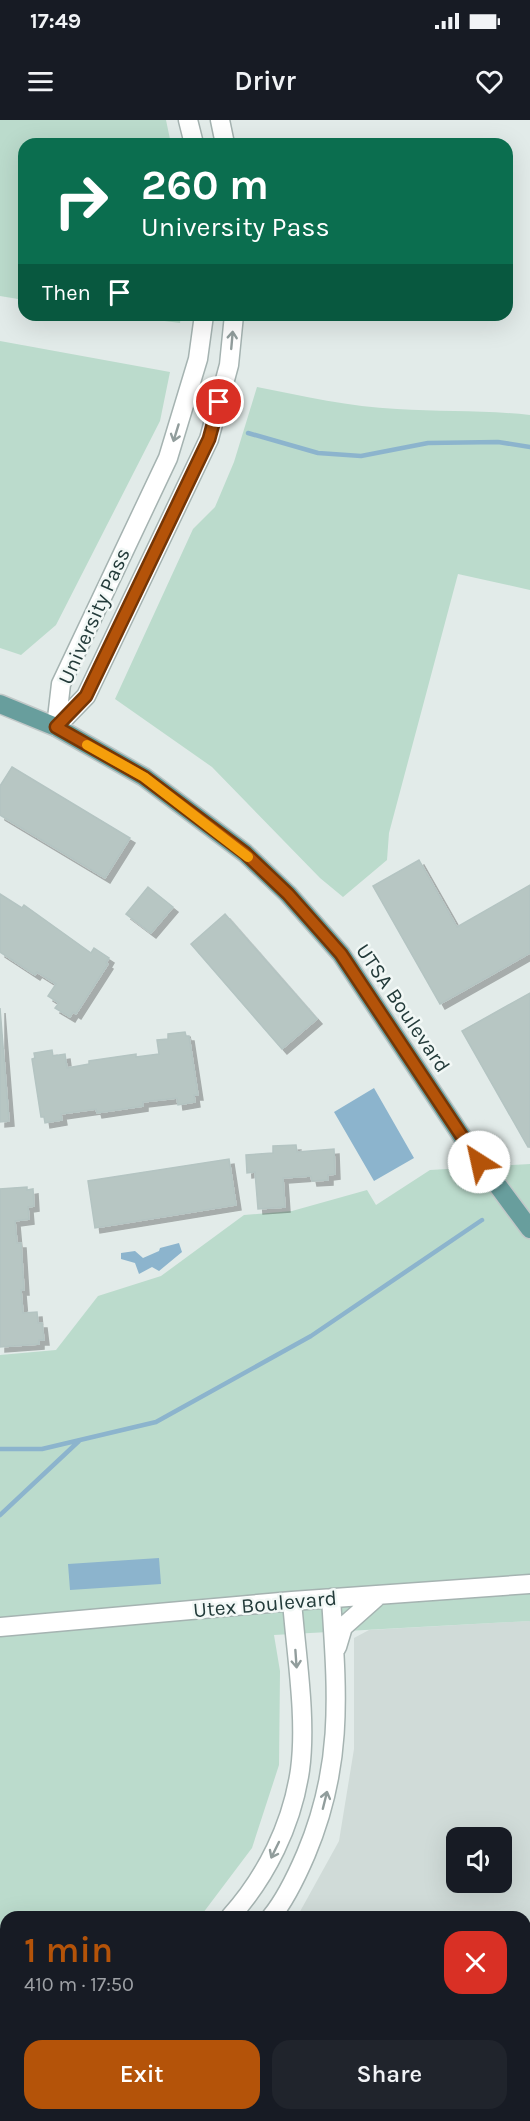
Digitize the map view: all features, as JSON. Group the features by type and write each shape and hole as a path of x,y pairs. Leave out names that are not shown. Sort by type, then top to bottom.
{"main road":[{"name":"UTSA Boulevard","path":"0,704 56,727 144,777 245,853 288,894 341,954 466,1144 530,1229"}],"street":[{"path":"188,120 192,138"},
{"path":"220,120 224,138"},
{"name":"University Pass","path":"56,727 61,684 168,458 198,359 203,321"},
{"name":"University Pass","path":"56,727 86,696 209,439 230,366 234,321"},
{"name":"Utex Boulevard","path":"0,1627 292,1601 530,1584"},
{"path":"335,1658 343,1627 379,1595"},
{"path":"276,1911 298,1874 320,1822 333,1769 338,1701 331,1598"},
{"path":"236,1911 252,1893 278,1846 300,1770 301,1718 292,1601"},
{"path":"252,1893 271,1911"}],"shaded area":[{"path":"530,1621 530,1911 300,1911 339,1841 354,1749 354,1638 369,1630"}],"green space":[{"path":"0,120 166,120 170,138 18,138 18,299 0,296"},
{"path":"0,341 170,372 160,421 56,625 21,655 0,648"},
{"path":"257,387 327,401 379,408 530,415 530,590 458,574 389,833 387,860 343,897 320,878 212,767 115,699 193,529 215,507 234,462"},
{"path":"530,1164 530,1621 274,1635 280,1671 279,1765 252,1848 205,1911 0,1911 0,1355 56,1350 98,1296 161,1276 244,1215 292,1211 367,1190 376,1205 430,1170"}],"water":[{"path":"374,1088 414,1158 374,1181 334,1112"},
{"path":"179,1243 182,1252 159,1271 152,1267 139,1274 135,1263 121,1259 121,1253 135,1251 143,1258 159,1251 160,1248"},
{"path":"159,1558 161,1584 70,1590 68,1564"}],"building":[{"path":"12,767 130,838 105,878 0,815 0,786"},
{"path":"419,860 457,927 530,885 530,953 440,1004 373,886"},
{"path":"148,887 173,907 151,933 126,914"},
{"path":"0,894 22,908 24,905 91,953 94,948 109,958 106,963 108,964 76,1014 73,1012 70,1017 55,1008 59,1003 48,996 56,984 37,972 35,975 0,952"},
{"path":"225,914 317,1019 282,1049 191,944"},
{"path":"530,993 530,1147 528,1147 462,1031"},
{"path":"0,1008 9,1121 0,1122"},
{"path":"185,1032 186,1036 189,1036 198,1095 194,1095 195,1102 178,1105 177,1098 143,1102 143,1106 97,1113 96,1109 61,1114 62,1120 45,1123 44,1117 41,1117 32,1059 35,1058 34,1053 52,1050 53,1056 65,1054 67,1068 89,1064 89,1061 136,1054 136,1057 159,1054 157,1040 168,1039 168,1034"},
{"path":"296,1145 297,1152 334,1149 335,1174 328,1175 328,1180 312,1181 311,1176 283,1178 285,1207 258,1209 255,1172 247,1173 246,1155 273,1153 273,1146"},
{"path":"229,1159 236,1205 95,1228 88,1181"},
{"path":"27,1187 27,1190 33,1189 34,1206 28,1207 29,1219 15,1221 17,1243 21,1243 23,1313 37,1312 38,1323 42,1323 44,1340 39,1340 39,1344 0,1347 0,1189"}],"waterway":[{"path":"248,433 318,453 361,456 428,443 498,442 530,447"},
{"path":"0,1449 42,1449 156,1422 311,1336 482,1220"},
{"path":"0,1515 79,1441"}],"slow traffic":[{"path":"87,745 144,777 248,857"}],"route":[{"path":"219,402 209,439 86,696 56,727 144,777 245,853 288,894 341,954 479,1162"}]}
